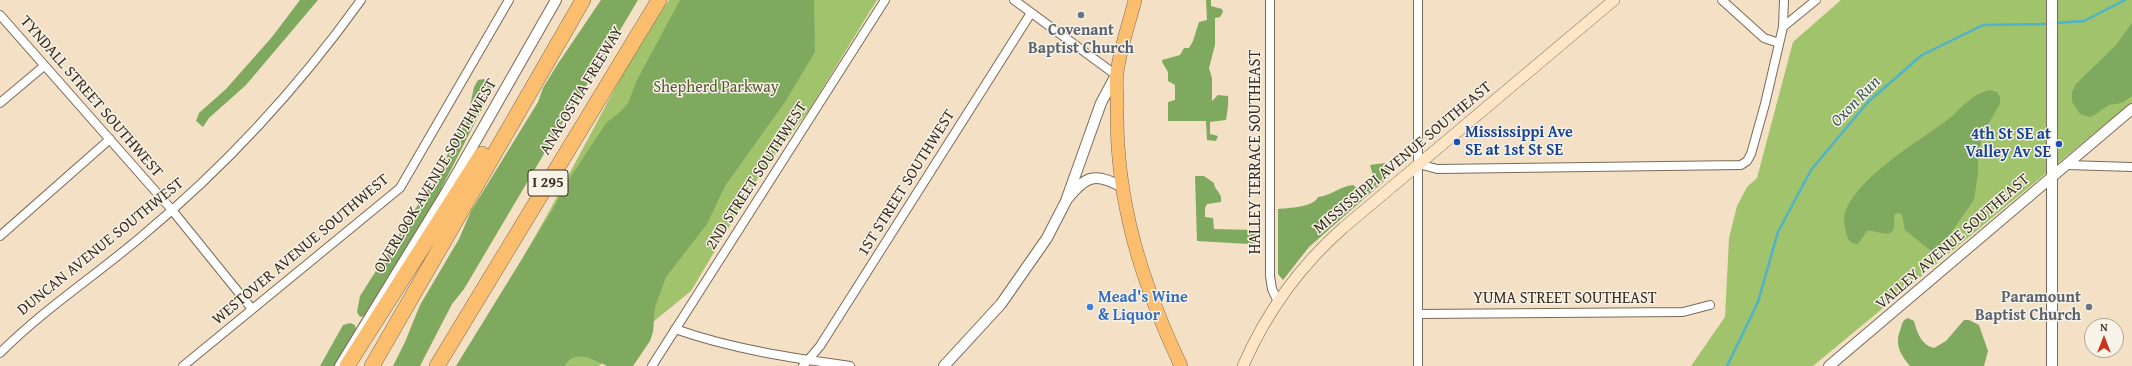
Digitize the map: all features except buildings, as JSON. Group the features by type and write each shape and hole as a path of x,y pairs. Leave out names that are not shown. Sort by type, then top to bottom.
{"highway":[{"path":"372,366 583,0"},
{"name":"ANACOSTIA FREEWAY","path":"437,366 658,0"},
{"path":"347,366 503,122 539,74"}],"main road":[{"path":"1135,0 1116,75 1118,151 1122,187 1129,227 1145,280 1156,312 1181,366"},
{"name":"MISSISSIPPI AVENUE SOUTHEAST","path":"1243,366 1261,330 1278,302 1302,270 1335,235 1614,0"}],"street":[{"name":"DUNCAN AVENUE SOUTHWEST","path":"0,353 31,323 141,237 230,155 278,104 333,38 361,0"},
{"name":"WESTOVER AVENUE SOUTHWEST","path":"183,366 400,188 509,0"},
{"name":"OVERLOOK AVENUE SOUTHWEST","path":"340,366 447,191 556,0"},
{"name":"2ND STREET SOUTHWEST","path":"652,366 885,0"},
{"path":"944,366 988,319 1018,282 1047,238 1066,201 1101,103 1116,75 1014,0"},
{"name":"HALLEY TERRACE SOUTHEAST","path":"1270,0 1270,276 1272,289 1278,302"},
{"path":"1418,0 1418,366"},
{"path":"1722,0 1764,38 1779,43"},
{"path":"1419,164 1437,169 1737,166 1747,161 1751,154 1783,27 1784,0"},
{"path":"1783,27 1816,0"},
{"path":"2052,4 2052,366"},
{"name":"1ST STREET SOUTHWEST","path":"805,363 832,327 1031,13"},
{"name":"TYNDALL STREET SOUTHWEST","path":"0,15 172,210 252,309"},
{"path":"0,103 44,66"},
{"name":"VALLEY AVENUE SOUTHEAST","path":"1829,366 2132,109"},
{"path":"0,236 110,140"},
{"path":"2067,165 2132,167"},
{"path":"1066,201 1080,183 1088,178 1111,181 1122,187"},
{"name":"YUMA STREET SOUTHEAST","path":"1418,314 1683,312 1710,305"},
{"path":"675,329 722,343 805,363 850,366"}],"green space":[{"path":"300,0 318,0 246,85 209,118 203,127 196,121 199,113 226,89 272,37"},
{"path":"601,0 638,0 594,74 567,115 464,289 452,304 420,366 393,366 405,342 420,305 459,239 471,211 538,102 543,88 557,65"},
{"name":"Shepherd Parkway","path":"669,0 877,0 809,110 760,175 691,291 599,366 462,366 551,208 636,49"},
{"name":"Shepherd Parkway","path":"680,0 814,0 815,52 785,102 725,186 707,224 666,277 655,307 653,332 650,341 633,366 607,366 584,357 579,357 569,361 565,366 456,366 554,207 566,184 606,123 620,112 628,103 637,80"},
{"path":"1206,0 1211,0 1211,6 1222,9 1223,12 1220,17 1215,18 1215,45 1209,68 1212,78 1212,101 1218,95 1228,96 1226,120 1210,122 1210,134 1218,136 1216,141 1207,140 1206,121 1168,121 1168,102 1175,100 1175,85 1168,81 1168,72 1162,62 1162,60 1180,55 1184,48 1189,48 1193,41 1199,22 1207,20"},
{"path":"1841,0 2132,0 2132,102 1813,366 1691,366 1725,317 1729,238 1737,206 1747,187 1757,178 1793,42"},
{"path":"2132,23 2132,96 2122,103 2109,105 2093,116 2089,117 2080,114 2072,102 2072,92 2076,84 2116,45"},
{"path":"484,79 492,86 491,91 438,195 364,316 360,317 357,312 360,296 442,167 457,133 467,120 474,87 478,80"},
{"path":"1990,90 1997,92 2000,97 2000,104 1983,133 1978,155 1978,173 1974,200 1953,230 1941,255 1935,254 1905,230 1902,215 1899,213 1895,214 1894,228 1889,233 1886,234 1867,231 1858,244 1852,243 1847,236 1845,228 1845,212 1852,199 1862,186 1890,161 1946,121 1971,99"},
{"path":"1385,163 1390,168 1391,175 1309,247 1283,280 1278,274 1278,209 1306,205 1312,203 1318,197 1327,195 1348,186 1353,185 1358,189 1361,189 1373,175 1370,165"},
{"path":"1195,176 1204,176 1214,183 1215,188 1221,196 1221,202 1207,204 1205,208 1205,217 1213,218 1214,229 1254,230 1257,235 1257,243 1249,244 1197,241"},
{"path":"1908,318 1914,321 1918,334 1923,341 1934,348 1946,341 1964,320 1969,320 1979,325 1988,351 1984,366 1910,366 1903,357 1898,344 1902,323"},
{"path":"350,323 355,325 356,330 335,366 320,366 343,325"}],"waterway":[{"name":"Oxon Run","path":"2055,23 2084,21 2125,0"},
{"name":"Oxon Run","path":"1727,366 1758,302 1778,232 1811,170 1868,102 1922,55 1983,25 2050,24"}],"place":[{"name":"Covenant Baptist Church","path":"1081,15"},
{"name":"Mississippi Ave SE at 1st St SE","path":"1457,142"},
{"name":"4th St SE at Valley Av SE","path":"2059,144"},
{"name":"Mead's Wine & Liquor","path":"1090,307"},
{"name":"Paramount Baptist Church","path":"2089,307"}]}
